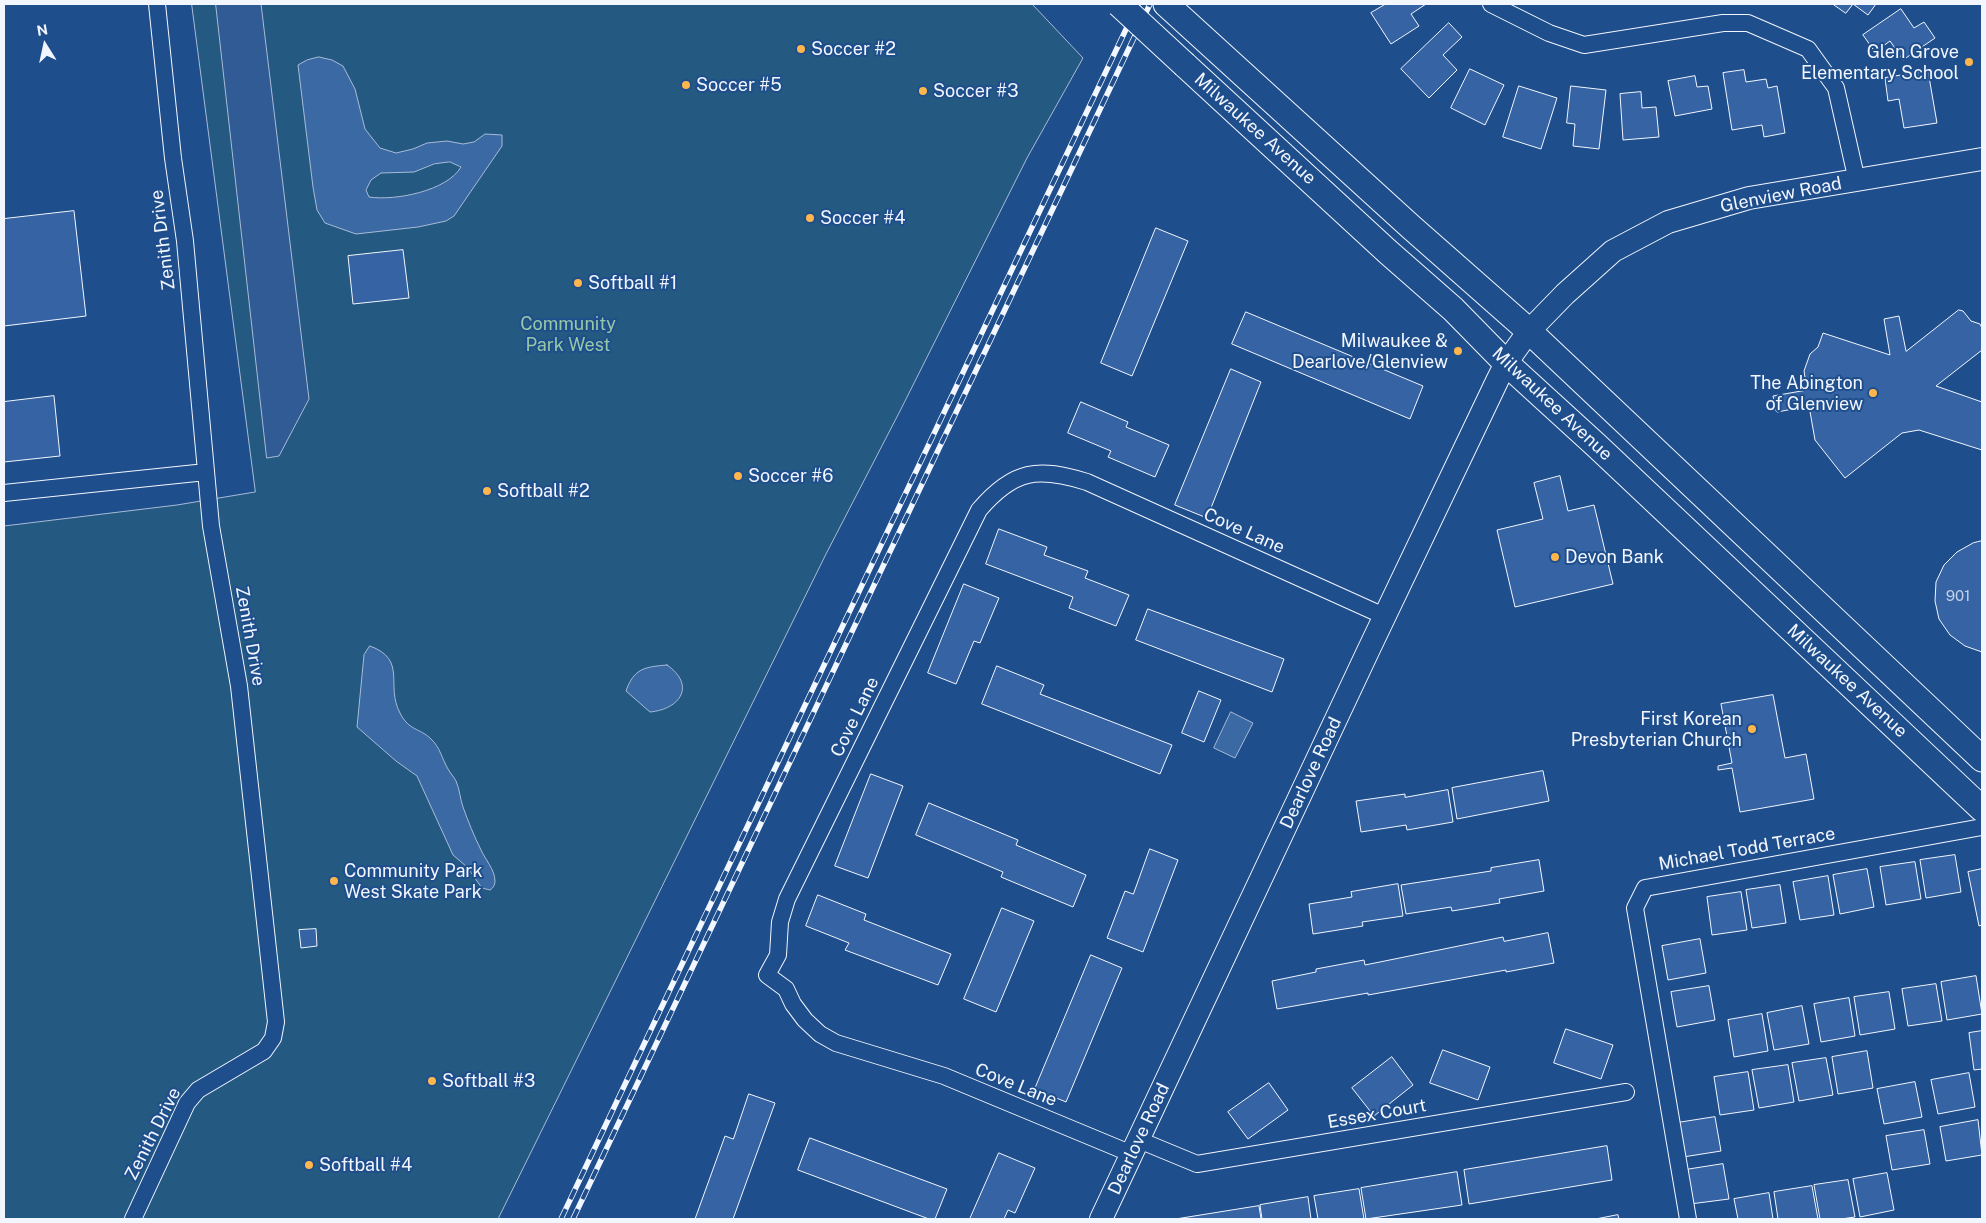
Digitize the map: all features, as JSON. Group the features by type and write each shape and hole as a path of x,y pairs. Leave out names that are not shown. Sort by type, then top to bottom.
{"main road":[{"name":"Milwaukee Avenue","path":"1118,4 1388,252 1453,309 1506,362 1982,809"},
{"name":"Milwaukee Avenue","path":"1166,4 1403,221 1529,331 1982,759"},
{"name":"Glenview Road","path":"1529,331 1565,294 1613,251 1668,222 1749,198 1982,160"},
{"name":"Dearlove Road","path":"1101,1219 1384,616 1506,362 1529,331"}],"street":[{"name":"Zenith Drive","path":"133,1219 187,1103 198,1090 264,1051 273,1038 276,1022 239,686 210,526 185,241 173,158 157,4"},
{"path":"1491,4 1550,33 1584,45 1723,22 1748,23 1808,49 1836,88 1857,181"},
{"path":"4,493 206,472"},
{"name":"Cove Lane","path":"1135,1147 944,1076 836,1043 820,1034 797,1009 786,989 767,975 778,954 780,922 787,900 979,510 1003,486 1015,479 1044,472 1087,482 1384,616"},
{"name":"Michael Todd Terrace","path":"1688,1219 1635,908 1645,888 1982,827"},
{"name":"Essex Court","path":"1135,1147 1197,1164 1626,1092"}],"green space":[{"name":"Community Park West","path":"192,4 1032,4 1083,58 1027,158 826,554 498,1219 4,1219 4,526 177,505 255,492"}],"shaded area":[{"path":"216,4 261,4 309,399 279,456 267,458"},
{"path":"319,57 332,60 343,66 355,89 365,129 380,148 396,153 427,143 447,141 463,144 474,142 485,134 502,135 502,146 454,216 446,221 418,227 356,234 325,223 317,210 313,187 298,65","holes":["450,162 461,167 454,175 433,188 406,196 369,197 366,190 371,180 381,173 414,172 434,164"]},
{"path":"370,646 389,658 394,674 396,703 403,719 434,742 456,781 471,828 495,877 494,886 490,890 482,888 467,867 453,855 417,776 396,761 357,727 364,655"},
{"path":"667,665 681,680 683,688 681,695 670,706 650,712 626,691 629,683 641,670"},
{"path":"1231,712 1253,723 1235,758 1214,748"}],"building":[{"path":"1386,4 1426,4 1411,14 1419,26 1391,44 1371,13"},
{"path":"1833,4 1853,4 1846,13"},
{"path":"1853,4 1876,4 1868,15"},
{"path":"1901,9 1914,28 1924,22 1935,38 1903,60 1890,41 1875,52 1863,35"},
{"path":"1449,23 1462,37 1443,55 1457,70 1429,98 1401,69"},
{"path":"1470,69 1504,85 1485,125 1451,108"},
{"path":"1744,70 1746,82 1766,79 1768,88 1777,86 1785,133 1764,137 1762,125 1732,130 1723,73"},
{"path":"1928,71 1937,123 1904,128 1899,99 1888,101 1885,78"},
{"path":"1695,76 1697,87 1708,86 1712,109 1675,116 1668,81"},
{"path":"1519,86 1557,98 1541,149 1503,137"},
{"path":"1571,86 1606,90 1599,149 1573,146 1575,124 1567,123"},
{"path":"1641,92 1642,108 1656,107 1659,137 1623,140 1620,94"},
{"path":"74,211 86,316 4,326 4,219"},
{"path":"1156,228 1188,241 1132,376 1101,363"},
{"path":"403,250 409,298 353,304 348,256"},
{"name":"The Abington of Glenview","path":"1959,310 1963,311 1971,321 1980,324 1982,328 1982,350 1936,386 1982,402 1982,450 1919,430 1902,433 1845,478 1815,440 1809,406 1776,411 1773,396 1807,390 1804,371 1810,354 1818,347 1823,333 1890,355 1884,319 1899,316 1906,351"},
{"path":"1246,312 1423,386 1410,419 1232,344"},
{"path":"1231,369 1261,382 1207,518 1175,505"},
{"path":"54,396 60,456 4,462 4,402"},
{"path":"1081,402 1128,422 1126,427 1169,445 1155,477 1108,457 1111,451 1068,433"},
{"name":"Devon Bank","path":"1560,476 1568,511 1594,505 1613,584 1515,607 1497,530 1543,519 1534,483"},
{"path":"999,529 1047,547 1044,555 1088,571 1085,578 1129,595 1116,626 1069,608 1073,597 986,564"},
{"path":"1982,541 1982,652 1965,646 1950,635 1939,619 1935,601 1936,582 1944,565 1957,552 1973,543"},
{"path":"964,584 999,598 980,643 974,641 956,684 928,673"},
{"path":"1148,609 1284,659 1272,692 1136,640"},
{"path":"997,666 1044,685 1040,694 1172,745 1160,774 982,704"},
{"path":"1199,691 1221,700 1204,742 1182,733"},
{"name":"First Korean Presbyterian Church","path":"1773,695 1785,758 1806,754 1814,799 1740,812 1732,768 1718,770 1718,766 1732,763 1721,704"},
{"path":"1543,771 1549,801 1457,819 1452,788"},
{"path":"871,774 903,786 868,878 835,866"},
{"path":"1448,790 1453,822 1407,830 1406,825 1361,832 1356,801 1405,794 1405,797"},
{"path":"929,803 1018,840 1016,845 1086,875 1073,907 1001,877 1003,872 916,835"},
{"path":"1150,849 1178,860 1143,952 1107,938 1125,891 1133,894"},
{"path":"1955,855 1961,892 1926,898 1920,860"},
{"path":"1539,860 1544,891 1499,899 1500,903 1452,911 1451,907 1406,914 1401,885 1491,871 1491,868"},
{"path":"1915,862 1921,899 1886,905 1880,867"},
{"path":"1867,869 1874,907 1840,914 1833,875"},
{"path":"1982,869 1982,925 1979,926 1968,872"},
{"path":"1828,876 1834,915 1800,920 1793,882"},
{"path":"1398,884 1403,916 1362,922 1363,926 1313,934 1309,904 1352,897 1351,892"},
{"path":"1780,885 1786,923 1752,928 1746,890"},
{"path":"1741,892 1747,930 1712,935 1707,897"},
{"path":"818,895 866,914 864,920 951,954 938,985 845,950 849,943 806,926"},
{"path":"1002,908 1034,921 996,1012 964,999"},
{"path":"316,929 317,946 301,948 299,930"},
{"path":"1548,933 1554,963 1277,1009 1272,981 1316,972 1316,969 1364,960 1365,965 1503,937 1504,941"},
{"path":"1700,939 1706,973 1668,980 1662,946"},
{"path":"1091,955 1122,968 1066,1102 1035,1089"},
{"path":"1976,976 1982,1014 1947,1020 1941,982"},
{"path":"1936,984 1942,1021 1908,1026 1902,989"},
{"path":"1709,986 1715,1020 1677,1027 1671,992"},
{"path":"1889,992 1895,1029 1860,1035 1854,997"},
{"path":"1849,998 1855,1036 1821,1042 1814,1004"},
{"path":"1802,1006 1809,1044 1774,1050 1767,1013"},
{"path":"1762,1014 1768,1051 1734,1057 1728,1020"},
{"path":"1566,1029 1613,1045 1601,1079 1554,1063"},
{"path":"1982,1031 1982,1069 1974,1070 1969,1033"},
{"path":"1443,1050 1490,1067 1478,1100 1430,1083"},
{"path":"1867,1051 1873,1088 1838,1094 1832,1057"},
{"path":"1392,1057 1413,1085 1374,1116 1352,1088"},
{"path":"1826,1058 1833,1095 1799,1101 1792,1063"},
{"path":"1788,1065 1794,1102 1759,1108 1752,1070"},
{"path":"1748,1072 1754,1110 1720,1115 1714,1077"},
{"path":"1969,1073 1975,1107 1938,1114 1931,1080"},
{"path":"1915,1082 1922,1117 1884,1124 1877,1089"},
{"path":"1269,1083 1288,1110 1248,1139 1228,1112"},
{"path":"749,1094 775,1103 733,1219 695,1219 725,1136 733,1139"},
{"path":"1715,1117 1721,1151 1683,1157 1677,1123"},
{"path":"1978,1120 1982,1155 1946,1161 1940,1127"},
{"path":"1924,1130 1930,1164 1892,1170 1886,1136"},
{"path":"810,1138 947,1189 935,1219 929,1219 798,1170"},
{"path":"1607,1146 1612,1180 1469,1204 1464,1170"},
{"path":"999,1153 1035,1168 1015,1213 1008,1210 1004,1219 970,1219"},
{"path":"1723,1164 1729,1199 1690,1204 1685,1170"},
{"path":"1457,1172 1462,1205 1366,1219 1361,1188"},
{"path":"1887,1173 1894,1210 1860,1217 1853,1179"},
{"path":"1848,1180 1855,1217 1820,1219 1814,1185"},
{"path":"1812,1186 1818,1219 1778,1219 1774,1192"},
{"path":"1359,1189 1364,1219 1318,1219 1314,1196"},
{"path":"1769,1193 1773,1219 1738,1219 1734,1199"},
{"path":"1308,1197 1311,1219 1262,1219 1260,1205"},
{"path":"1259,1206 1261,1219 1176,1219"},
{"path":"1618,1215 1619,1219 1596,1219"}],"railway":[{"path":"561,1219 1138,4"},
{"path":"573,1219 1150,4"}],"place":[{"name":"Soccer #2","path":"801,49"},
{"name":"Glen Grove Elementary School","path":"1969,62"},
{"name":"Soccer #5","path":"686,85"},
{"name":"Soccer #3","path":"923,91"},
{"name":"Soccer #4","path":"810,218"},
{"name":"Softball #1","path":"578,283"},
{"name":"Milwaukee & Dearlove/Glenview","path":"1458,351"},
{"name":"The Abington of Glenview","path":"1873,393"},
{"name":"Soccer #6","path":"738,476"},
{"name":"Softball #2","path":"487,491"},
{"name":"Devon Bank","path":"1555,557"},
{"name":"First Korean Presbyterian Church","path":"1752,729"},
{"name":"Community Park West Skate Park","path":"334,881"},
{"name":"Softball #3","path":"432,1081"},
{"name":"Softball #4","path":"309,1165"}]}
